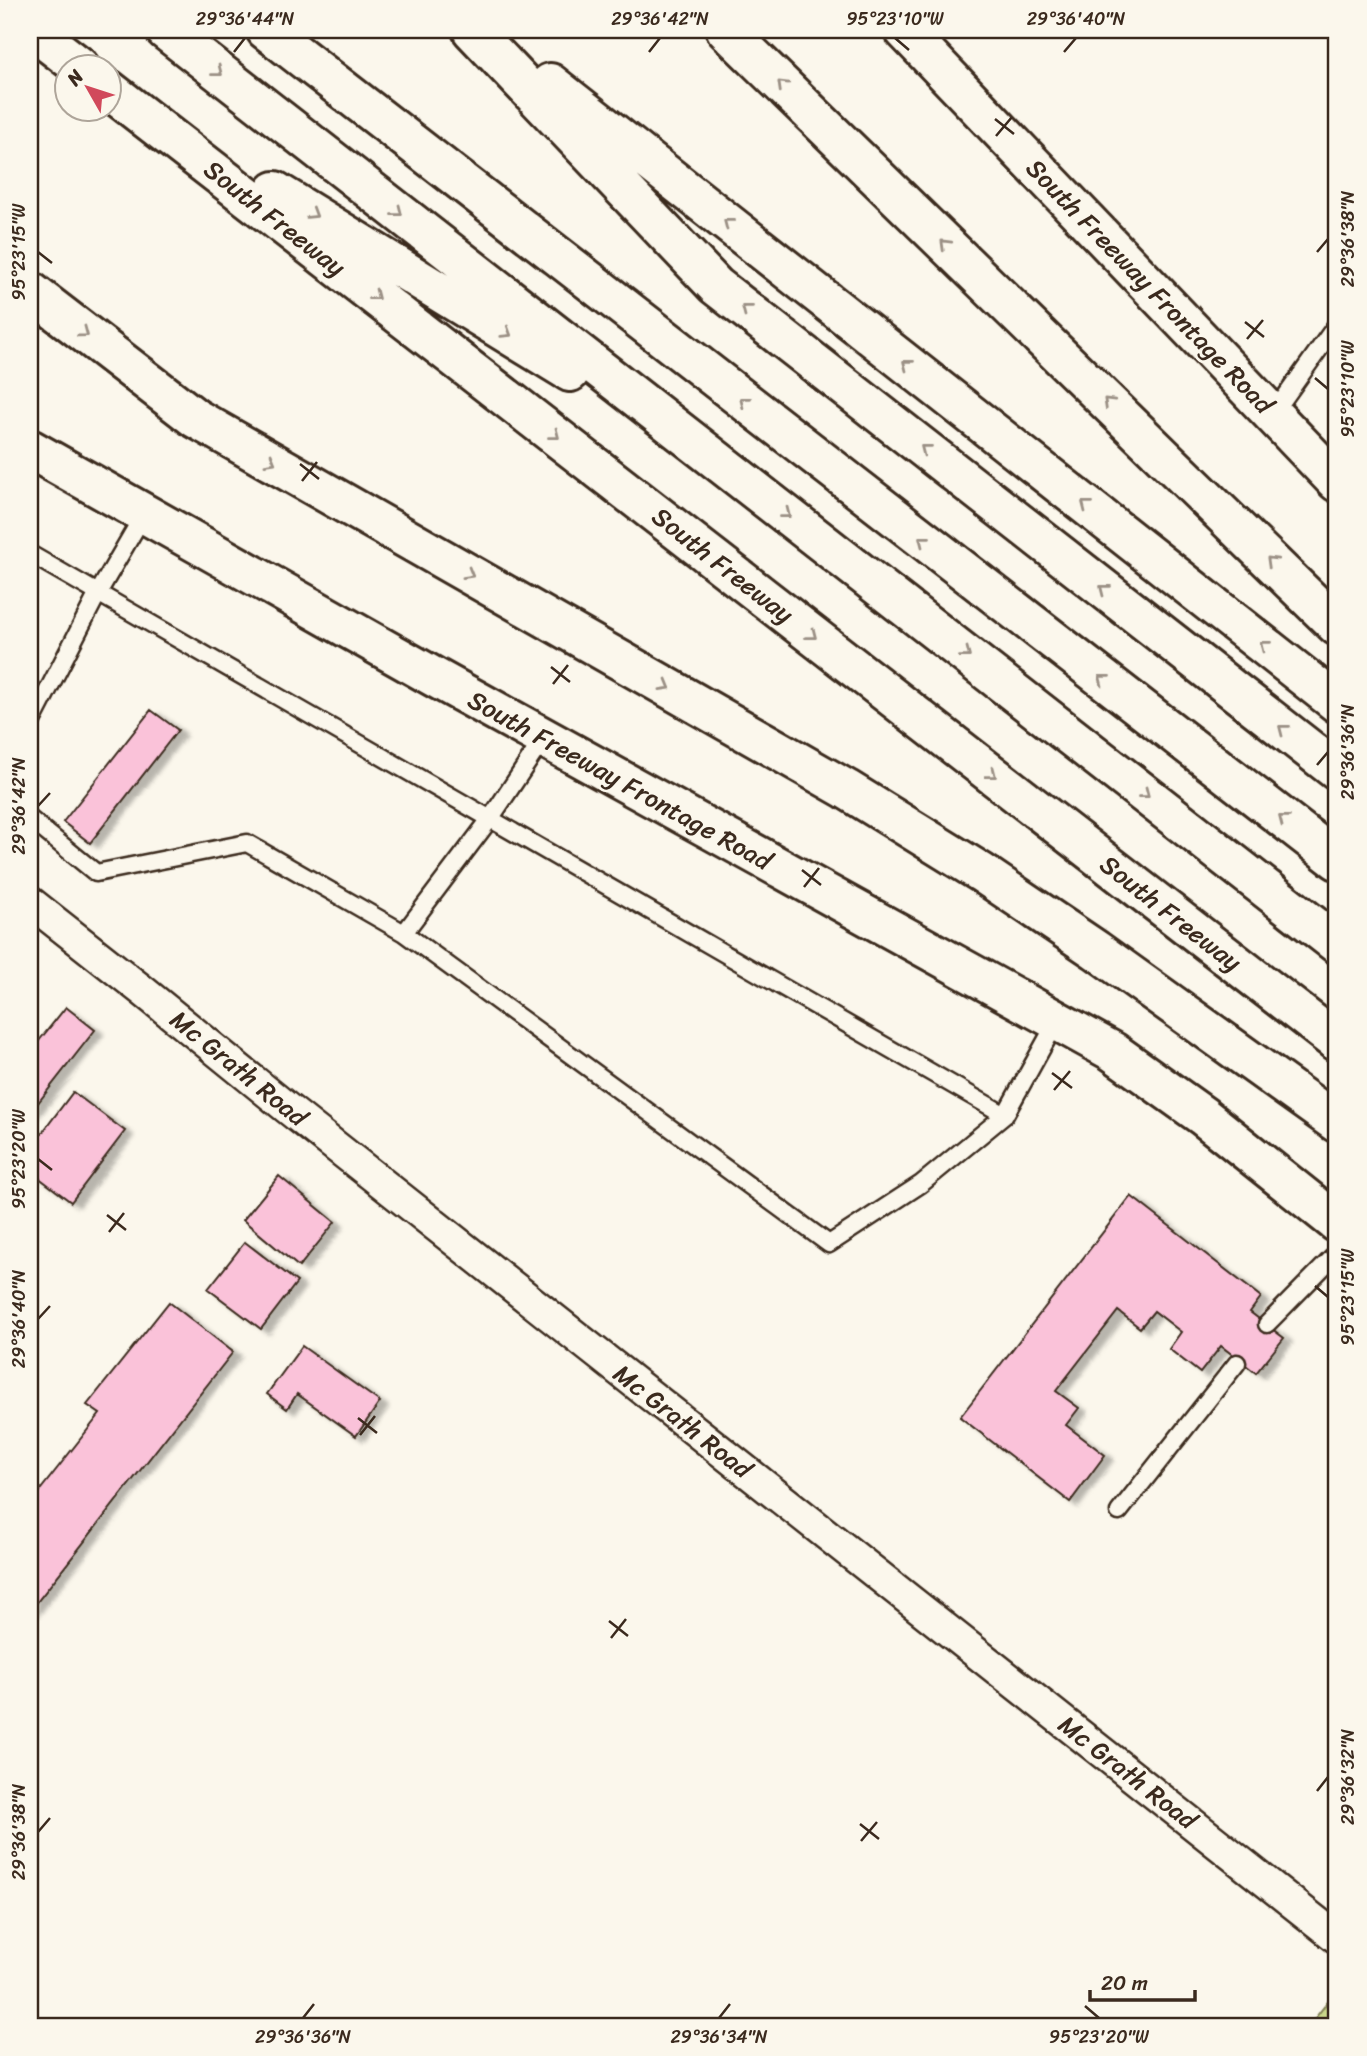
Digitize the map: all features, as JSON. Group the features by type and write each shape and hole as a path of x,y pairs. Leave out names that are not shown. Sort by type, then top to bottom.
{"main road":[{"path":"32,30 61,52"},
{"path":"165,30 1337,944"},
{"path":"266,30 1337,860"},
{"path":"472,30 716,286 1337,771"},
{"path":"482,30 1337,703"},
{"path":"726,30 1337,626"},
{"name":"South Freeway Frontage Road","path":"904,30 1337,482"},
{"path":"122,98 733,472"},
{"name":"South Freeway","path":"122,100 1337,1042"},
{"path":"30,291 195,418 846,789 982,873 1096,950 1337,1123"},
{"name":"South Freeway Frontage Road","path":"30,449 544,738 1112,1051 1203,1116 1337,1223"}],"street":[{"name":"Mc Grath Road","path":"30,902 1337,1938"}],"lane":[{"path":"1273,414 1337,324"},
{"path":"30,725 98,593 144,513"},
{"path":"30,554 1005,1115"},
{"path":"404,933 490,819 544,738"},
{"path":"30,819 96,873 247,843 404,933 829,1244 921,1184 1005,1115 1057,1021"},
{"path":"1267,1324 1337,1253"},
{"path":"1119,1512 1237,1363"}],"green space":[{"path":"1330,1999 1337,2005 1337,2026 1309,2026"}],"building":[{"path":"151,710 178,730 90,843 63,822"},
{"path":"66,1007 95,1030 30,1113 30,1052"},
{"path":"73,1092 125,1131 71,1202 30,1171 30,1149"},
{"path":"279,1176 335,1222 299,1267 243,1220"},
{"path":"1131,1196 1261,1297 1250,1312 1284,1338 1256,1373 1221,1346 1200,1373 1169,1349 1181,1332 1154,1311 1140,1328 1118,1311 1056,1391 1079,1408 1066,1425 1105,1455 1070,1502 960,1417"},
{"path":"245,1242 297,1282 261,1329 208,1289"},
{"path":"169,1302 233,1352 30,1611 30,1503 100,1414 87,1405"},
{"path":"302,1346 380,1402 356,1436 297,1394 287,1409 267,1394"}]}
